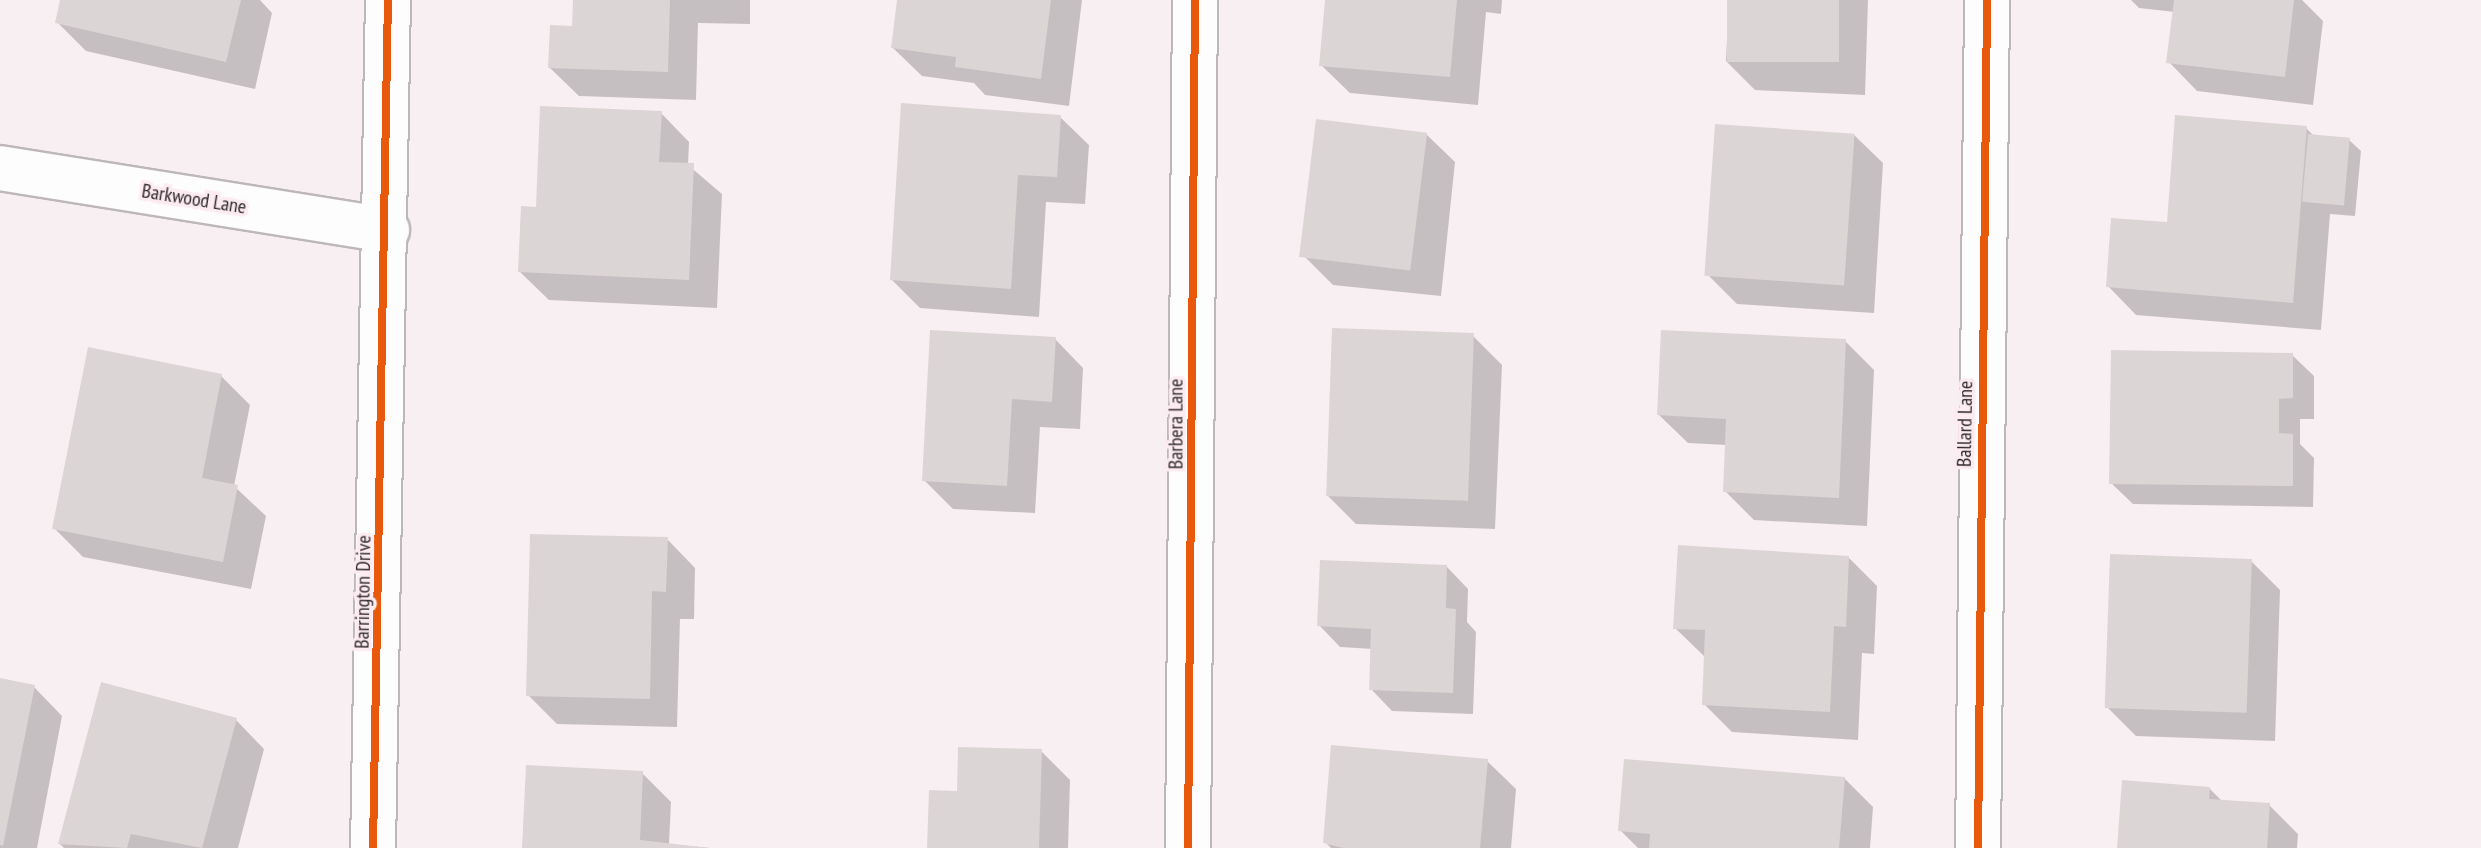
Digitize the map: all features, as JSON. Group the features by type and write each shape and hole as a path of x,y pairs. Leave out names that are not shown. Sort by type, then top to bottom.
{"street":[{"name":"Barrington Drive","path":"373,848 387,230 388,0"},
{"name":"Barbera Lane","path":"1188,848 1195,0"},
{"name":"Ballard Lane","path":"1978,848 1987,0"},
{"name":"Barkwood Lane","path":"0,168 387,230"}],"building":[{"path":"60,0 241,0 226,62 55,23"},
{"path":"573,0 670,0 668,72 548,68 550,25 572,26"},
{"path":"897,0 1051,0 1041,79 955,67 956,57 891,48"},
{"path":"1325,0 1457,0 1450,77 1319,66"},
{"path":"1727,0 1839,0 1839,62 1727,62"},
{"path":"2174,0 2294,0 2285,77 2166,63"},
{"path":"901,103 1061,115 1057,177 1018,175 1011,289 890,280"},
{"path":"540,106 662,111 659,162 694,163 689,280 518,272 521,206 536,207"},
{"path":"2175,115 2307,126 2293,303 2106,287 2111,218 2167,222"},
{"path":"1316,119 1427,133 1410,271 1299,257"},
{"path":"1715,124 1855,134 1844,285 1704,276"},
{"path":"2308,134 2350,138 2344,205 2302,202"},
{"path":"1332,328 1474,333 1468,501 1326,496"},
{"path":"930,330 1056,337 1052,402 1012,399 1007,486 922,481"},
{"path":"1661,330 1846,339 1839,498 1723,492 1726,419 1657,415"},
{"path":"88,347 222,374 202,478 238,485 223,562 52,529"},
{"path":"2111,350 2293,353 2293,398 2279,399 2279,433 2293,434 2293,486 2109,484"},
{"path":"530,534 668,537 666,592 652,591 650,699 526,696"},
{"path":"1678,545 1849,556 1846,627 1834,626 1830,712 1702,705 1705,630 1673,629"},
{"path":"2110,554 2252,559 2247,713 2105,708"},
{"path":"1320,560 1447,565 1446,608 1456,609 1453,693 1369,690 1371,629 1317,626"},
{"path":"0,678 35,685 3,846 0,845"},
{"path":"101,682 237,718 202,848 131,834 127,848 58,844"},
{"path":"1331,745 1488,759 1480,848 1343,848 1323,843"},
{"path":"958,747 1042,749 1039,848 927,848 929,790 957,791"},
{"path":"1624,759 1845,777 1839,848 1649,848 1650,834 1618,831"},
{"path":"526,765 643,771 640,840 709,848 522,848"},
{"path":"2122,780 2210,787 2209,799 2270,803 2267,848 2117,848"}],"cycle path":[{"path":"373,848 388,0"},
{"path":"1188,848 1195,0"},
{"path":"1978,848 1987,0"}]}
